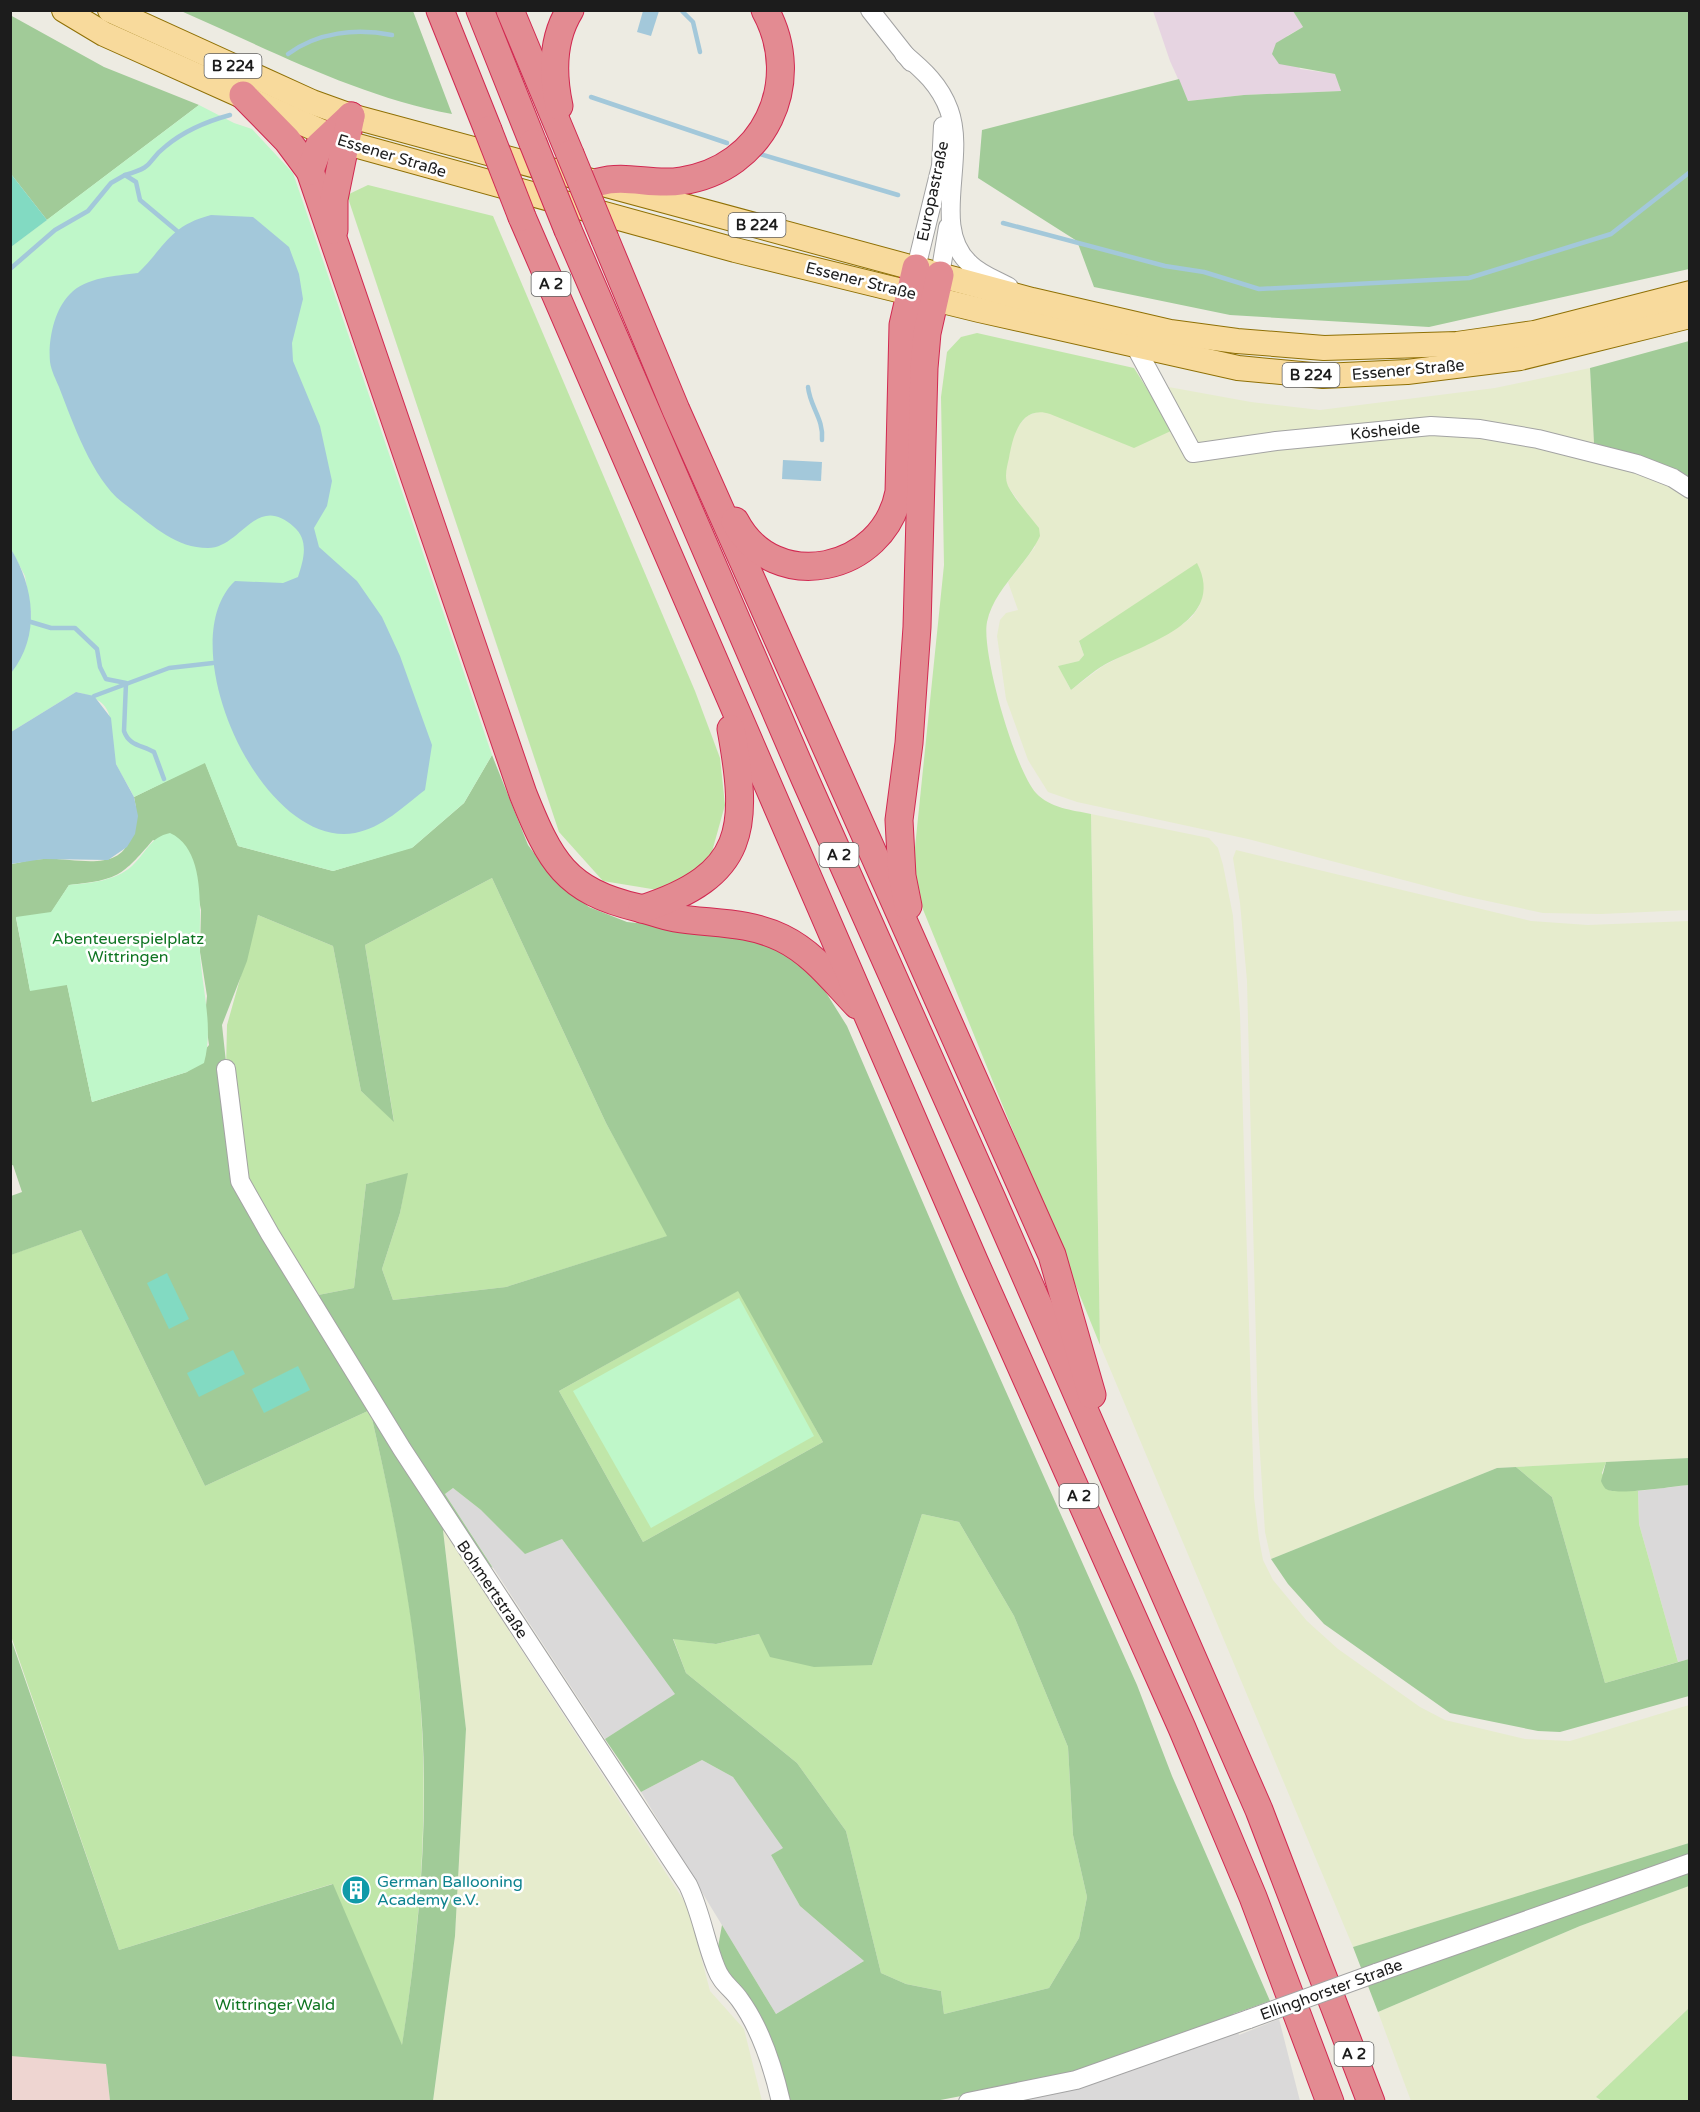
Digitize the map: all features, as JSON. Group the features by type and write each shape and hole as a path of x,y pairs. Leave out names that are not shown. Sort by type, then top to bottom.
{"highway":[{"name":"A 2","path":"440,10 522,217 723,684 975,1263 1191,1749 1253,1897 1330,2102"},
{"name":"A 2","path":"480,10 568,230 805,779 1259,1810 1371,2102"},
{"path":"510,10 676,410 1052,1255 1073,1323 1113,1477"},
{"path":"570,10 559,34 555,56 557,93 570,154"},
{"path":"599,182 617,178 662,183 683,181 726,166 754,141 769,121 780,86 778,45 765,10"},
{"path":"243,95 287,140 310,171 318,200 334,236 523,794 539,833 557,863 574,882 598,897 674,918 736,923 782,938 799,947 821,966 872,1022"},
{"path":"310,171 313,157 337,139 351,116"},
{"path":"334,236 337,139"},
{"path":"676,410 687,418 732,515 753,544 775,558 795,565 813,566 849,558 876,538 895,511 899,492 903,335 925,284"},
{"path":"920,957 902,876 899,820 909,743 917,627 923,378 927,333 925,284"},
{"path":"642,909 674,898 700,884 720,866 733,845 741,820 740,786 723,684"}],"main road":[{"name":"Essener Straße","path":"64,10 104,34 337,139 735,250 925,284 1032,300 1170,332 1237,341 1324,348 1457,344 1517,336 1689,293"},
{"name":"Essener Straße","path":"110,10 312,102 351,116 421,137 599,182 925,284 1135,346 1260,370 1323,376 1407,372 1520,358 1689,316"}],"street":[{"name":"Europastraße","path":"870,10 926,82 939,106 944,133 925,284"},
{"name":"Europastraße","path":"904,54 933,80 949,110 955,136 955,176 949,216 925,284"},
{"name":"Europastraße","path":"949,216 954,241 970,265 1032,300"},
{"name":"Kösheide","path":"1135,346 1193,453 1276,441 1431,426 1480,429 1538,439 1626,461 1673,478 1689,489"},
{"name":"Bohmertstraße","path":"226,1069 240,1181 402,1449 688,1885 696,1902 715,1967 724,1986 739,1998 752,2020 772,2069 781,2102"},
{"name":"Ellinghorster Straße","path":"968,2102 1076,2080 1689,1863"}],"shaded area":[{"path":"1153,11 1293,11 1303,27 1287,36 1300,69 1336,74 1341,91 1244,95 1188,101 1170,61"},
{"path":"1689,1485 1689,1659 1678,1662 1639,1524 1638,1491"},
{"path":"453,1488 481,1510 562,1539 676,1694 605,1739 445,1494"},
{"path":"702,1760 733,1777 784,1848 771,1855 800,1906 864,1961 776,2014 641,1792"},
{"path":"1279,2019 1300,2101 1004,2102 1238,2031 1239,2035"},
{"path":"11,2056 106,2064 110,2101 11,2102"}],"green space":[{"path":"181,11 413,11 452,114 382,96 348,84"},
{"path":"1293,11 1689,11 1689,269 1429,327 1230,315 1094,287 1077,241 978,178 982,130 1179,79 1188,101 1244,95 1341,91 1335,74 1279,64 1272,54 1276,43 1303,27"},
{"path":"10,15 104,67 199,105 47,220 11,174"},
{"path":"199,105 234,123 252,129 293,173 492,755 464,803 412,848 333,871 238,846 205,763 134,797 116,764 108,711 102,703 92,697 76,692 11,732 11,673 26,645 31,613 25,576 11,549 11,247"},
{"path":"11,174 47,220 11,247"},
{"path":"368,185 493,216 695,691 720,758 725,805 708,866 664,891 603,881 559,832 347,195"},
{"path":"977,333 1134,368 1173,430 1134,448 1050,414 1040,412 1025,418 1013,440 1006,479 1015,497 1039,528 1040,536 996,599 987,622 989,658 1001,710 1028,780 1036,793 1048,802 1062,808 1091,814 1100,1345 922,907 916,882 914,857 944,565 941,397 947,352 961,337"},
{"path":"1689,341 1689,480 1678,472 1594,443 1590,368"},
{"path":"1590,368 1594,443 1482,426 1197,444 1163,386 1251,402 1320,410 1495,388"},
{"path":"1040,411 1173,430 1207,457 1404,433 1482,436 1535,444 1648,474 1689,496 1689,910 1601,914 1543,913 1464,896 1248,839 1077,802 1048,792 1028,760 1006,699 997,636 1000,620 1006,613 1018,610 1008,582 1035,547 1019,502 1007,485 1005,474 1014,431 1027,416","holes":["1200,605 1192,617 1103,666 1071,690 1059,666 1079,661 1084,655 1079,642"]},
{"path":"1197,563 1204,584 1201,601 1191,616 1177,629 1104,665 1071,690 1058,666 1079,661 1084,655 1079,641"},
{"name":"Wittringer Wald","path":"492,755 528,845 553,879 589,907 627,922 735,933 777,948 815,975 847,1026 961,1291 1137,1685 1172,1776 1270,2001 1233,2014 1234,2018 1071,2075 935,2101 786,2101 726,1983 718,1947 722,1925 776,2014 864,1961 800,1906 771,1855 783,1848 733,1777 702,1760 641,1792 605,1739 675,1694 562,1539 525,1554 481,1510 453,1488 445,1494 493,1568 443,1530 466,1729 455,1936 433,2101 110,2101 106,2064 11,2056 10,1636 119,1950 333,1884 402,2045 414,1956 422,1866 424,1777 419,1687 405,1582 370,1410 205,1486 81,1230 11,1255 11,1196 22,1192 13,1165 10,1166 11,861 12,864 40,859 94,861 116,856 124,849 134,827 136,813 134,797 205,762 238,846 333,871 413,847 464,803","holes":["153,840 190,854 201,910 200,952 207,996 205,1016 209,1045 187,1072 92,1102 67,984 30,990 16,918 51,913 69,885 109,878 134,862","492,878 606,1123 667,1236 506,1287 393,1300 382,1269 400,1213 408,1173 366,1184 354,1288 308,1297 240,1181 222,1025 247,961 258,915 333,946 361,1091 394,1122 365,945","738,1291 823,1442 643,1542 559,1391","922,1514 959,1522 1014,1616 1068,1747 1073,1835 1087,1897 1079,1938 1049,1988 944,2014 941,1991 906,1984 881,1973 846,1831 797,1763 686,1673 673,1639 716,1644 759,1634 770,1657 814,1667 872,1665"]},
{"path":"1091,814 1209,838 1218,848 1223,865 1233,916 1240,1014 1254,1497 1263,1560 1273,1580 1307,1621 1338,1649 1420,1707 1445,1720 1525,1739 1570,1741 1689,1705 1689,1843 1353,1947 1100,1345"},
{"name":"Abenteuerspielplatz Wittringen","path":"170,833 182,842 191,854 199,887 200,953 208,1022 204,1063 187,1072 92,1102 67,985 30,991 16,917 51,912 69,885 94,882 118,875 132,866 153,842"},
{"path":"1236,850 1531,921 1588,925 1689,921 1689,1458 1497,1468 1271,1559 1265,1532 1258,1422 1247,981 1240,903 1233,858"},
{"path":"492,878 606,1123 668,1236 506,1287 393,1300 382,1269 400,1213 407,1174 366,1184 354,1288 308,1297 240,1181 226,1069 227,1025 258,915 333,946 361,1091 394,1121 365,945"},
{"path":"81,1230 205,1486 370,1410 406,1582 422,1732 424,1777 421,1867 414,1957 402,2046 332,1884 119,1950 11,1636 10,1255"},
{"path":"167,1273 189,1319 169,1329 147,1283"},
{"path":"739,1290 823,1442 643,1542 559,1391"},
{"path":"739,1298 814,1436 651,1528 573,1391"},
{"path":"233,1350 245,1374 199,1397 187,1373"},
{"path":"298,1366 310,1390 264,1413 252,1389"},
{"path":"1689,1458 1689,1485 1612,1491 1606,1489 1601,1481 1606,1462"},
{"path":"1606,1462 1602,1473 1611,1491 1638,1491 1639,1524 1678,1662 1605,1683 1552,1497 1516,1467"},
{"path":"1516,1467 1552,1497 1605,1683 1689,1659 1689,1696 1560,1732 1538,1731 1450,1713 1324,1624 1288,1584 1271,1559 1497,1468"},
{"path":"922,1514 959,1522 1014,1616 1068,1747 1073,1835 1087,1897 1079,1938 1049,1988 944,2014 941,1991 906,1984 881,1973 846,1831 797,1763 686,1673 673,1638 716,1644 759,1634 872,1665"},
{"path":"443,1529 688,1907 710,1991 744,2029 762,2101 433,2102 455,1936 466,1729"},
{"path":"1689,1843 1689,1886 1580,1926 1378,2012 1353,1947"},
{"path":"1689,1886 1689,2008 1596,2097 1602,2101 1411,2101 1378,2012 1580,1926"},
{"path":"1689,2008 1689,2101 1602,2101 1596,2097"}],"water":[{"path":"643,11 659,11 651,36 637,32"},
{"path":"211,215 253,217 289,247 299,274 303,299 292,343 293,361 320,426 332,481 327,506 314,528 319,547 357,581 382,617 400,656 432,745 425,790 383,821 355,833 320,830 287,810 258,777 235,737 219,692 213,649 217,610 235,581 283,583 298,577 304,550 299,532 281,518 269,516 259,518 249,524 220,546 208,548 184,544 162,532 122,502 101,479 84,449 51,365 50,344 53,326 60,308 70,294 84,284 93,281 138,273 177,231"},
{"path":"783,460 822,462 821,481 782,479"},
{"path":"11,549 25,579 31,611 27,643 21,659 11,673"},
{"path":"76,692 94,696 111,718 116,764 134,797 138,816 135,834 127,847 108,860 43,859 11,864 11,732"}],"waterway":[{"path":"682,11 693,22 700,52"},
{"path":"288,54 325,36 351,32 392,35"},
{"path":"591,97 727,143"},
{"path":"125,175 142,169 160,151 188,131 230,115"},
{"path":"760,154 898,195"},
{"path":"1003,223 1165,266 1204,272 1259,289 1469,278 1611,234 1690,172"},
{"path":"10,269 55,230 88,211 111,183 125,175 136,182 140,200 177,231"},
{"path":"808,387 821,426 822,440"},
{"path":"31,622 51,628 75,628 97,649 100,667 106,679 126,683 124,731 129,740 154,752 164,779"},
{"path":"94,696 169,668 213,663"}],"place":[{"name":"German Ballooning Academy e.V.","path":"356,1890"}]}
